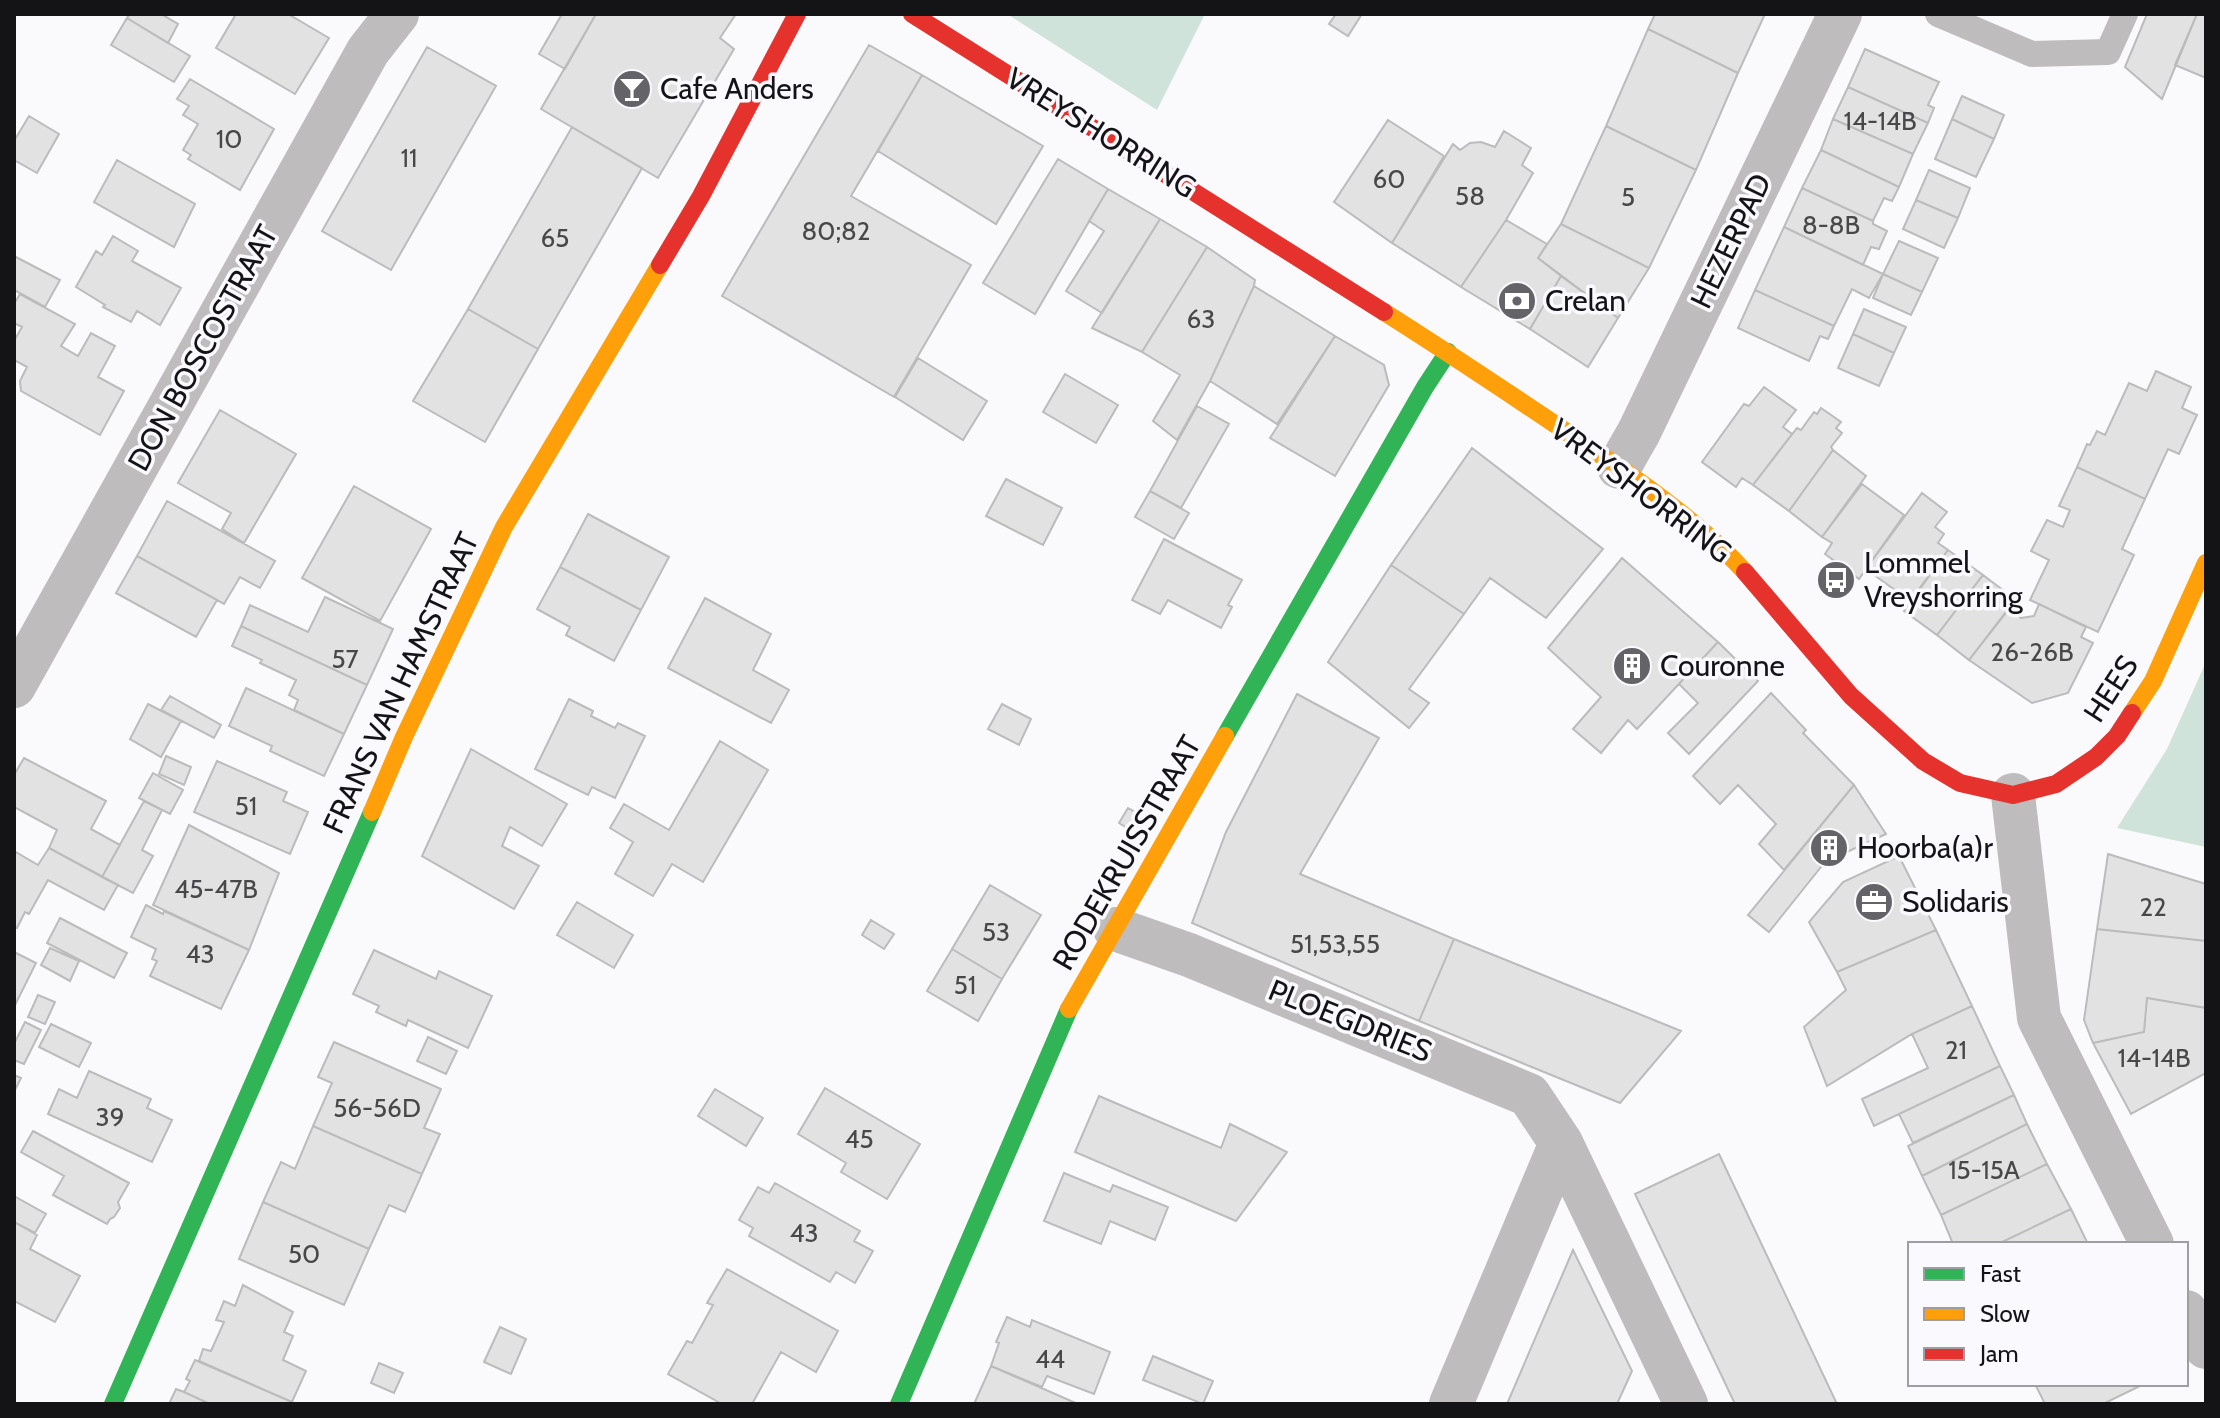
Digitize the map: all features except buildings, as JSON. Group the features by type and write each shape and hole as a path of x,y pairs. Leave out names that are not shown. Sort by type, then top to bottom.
{"street":[{"name":"DON BOSCOSTRAAT","path":"14,686 368,51 397,14"},
{"name":"FRANS VAN HAMSTRAAT","path":"113,1404 404,737 504,527 701,196 797,14"},
{"name":"VREYSHORRING","path":"912,14 1448,352 1619,467 1707,535 1736,562 1851,696 1923,761 1960,783 2013,795"},
{"name":"HEZERPAD","path":"1619,467 1639,432 1840,14"},
{"name":"RODEKRUISSTRAAT","path":"899,1404 1067,1012 1425,387 1448,352"},
{"name":"HEES","path":"2013,795 2056,784 2096,757 2117,736 2153,681 2206,563"},
{"path":"2013,795 2039,1018 2151,1242"},
{"name":"PLOEGDRIES","path":"1115,929 1189,955 1529,1095 1561,1143 1686,1404"},
{"path":"1451,1404 1561,1143"},
{"path":"2188,1316 2206,1347"}],"lane":[{"path":"1938,14 2032,54 2108,52 2125,14"}],"shaded area":[{"path":"1007,14 1205,14 1157,110"},
{"path":"2206,662 2206,847 2117,828 2167,749"}],"traffic: fast":[{"path":"1225,736 1448,352"},
{"path":"113,1404 372,812"},
{"path":"899,1404 1069,1009"}],"traffic: slow":[{"path":"372,812 404,737 504,527 660,265"},
{"path":"1384,312 1638,481 1684,515 1745,572"},
{"path":"2132,713 2153,681 2206,563"},
{"path":"1069,1009 1225,736"}],"traffic: jam":[{"path":"660,265 701,196 797,14"},
{"path":"912,14 1384,312"},
{"path":"1745,572 1851,696 1923,761 1960,783 2013,795 2056,784 2096,757 2117,736 2132,713"}],"place":[{"name":"Cafe Anders","path":"632,89"},
{"name":"Crelan","path":"1517,301"},
{"name":"Lommel Vreyshorring","path":"1836,580"},
{"name":"Couronne","path":"1632,666"},
{"name":"Hoorba(a)r","path":"1829,848"},
{"name":"Solidaris","path":"1874,902"}]}
